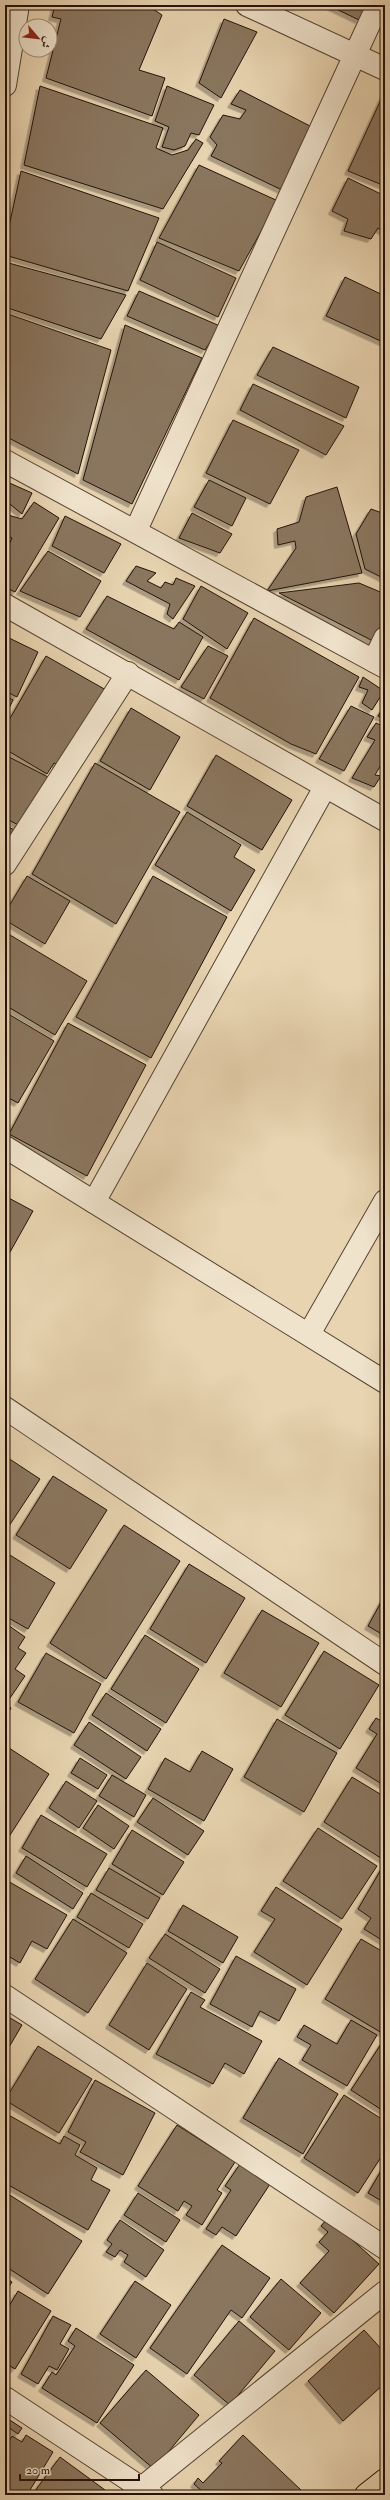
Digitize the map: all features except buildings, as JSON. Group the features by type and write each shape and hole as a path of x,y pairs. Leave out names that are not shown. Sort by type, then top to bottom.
{"main road":[{"path":"366,2495 385,2480"}],"street":[{"path":"5,85 18,5"},
{"path":"247,5 385,69"},
{"path":"136,530 378,5"},
{"path":"5,461 136,530 379,664 385,638"},
{"path":"5,605 128,673 385,820"},
{"path":"5,864 128,673"},
{"path":"94,1202 325,787"},
{"path":"5,1147 385,1382"},
{"path":"309,1334 385,1201"},
{"path":"5,1408 385,1664"},
{"path":"5,1996 385,2248"},
{"path":"5,2398 142,2493 385,2292"}]}
